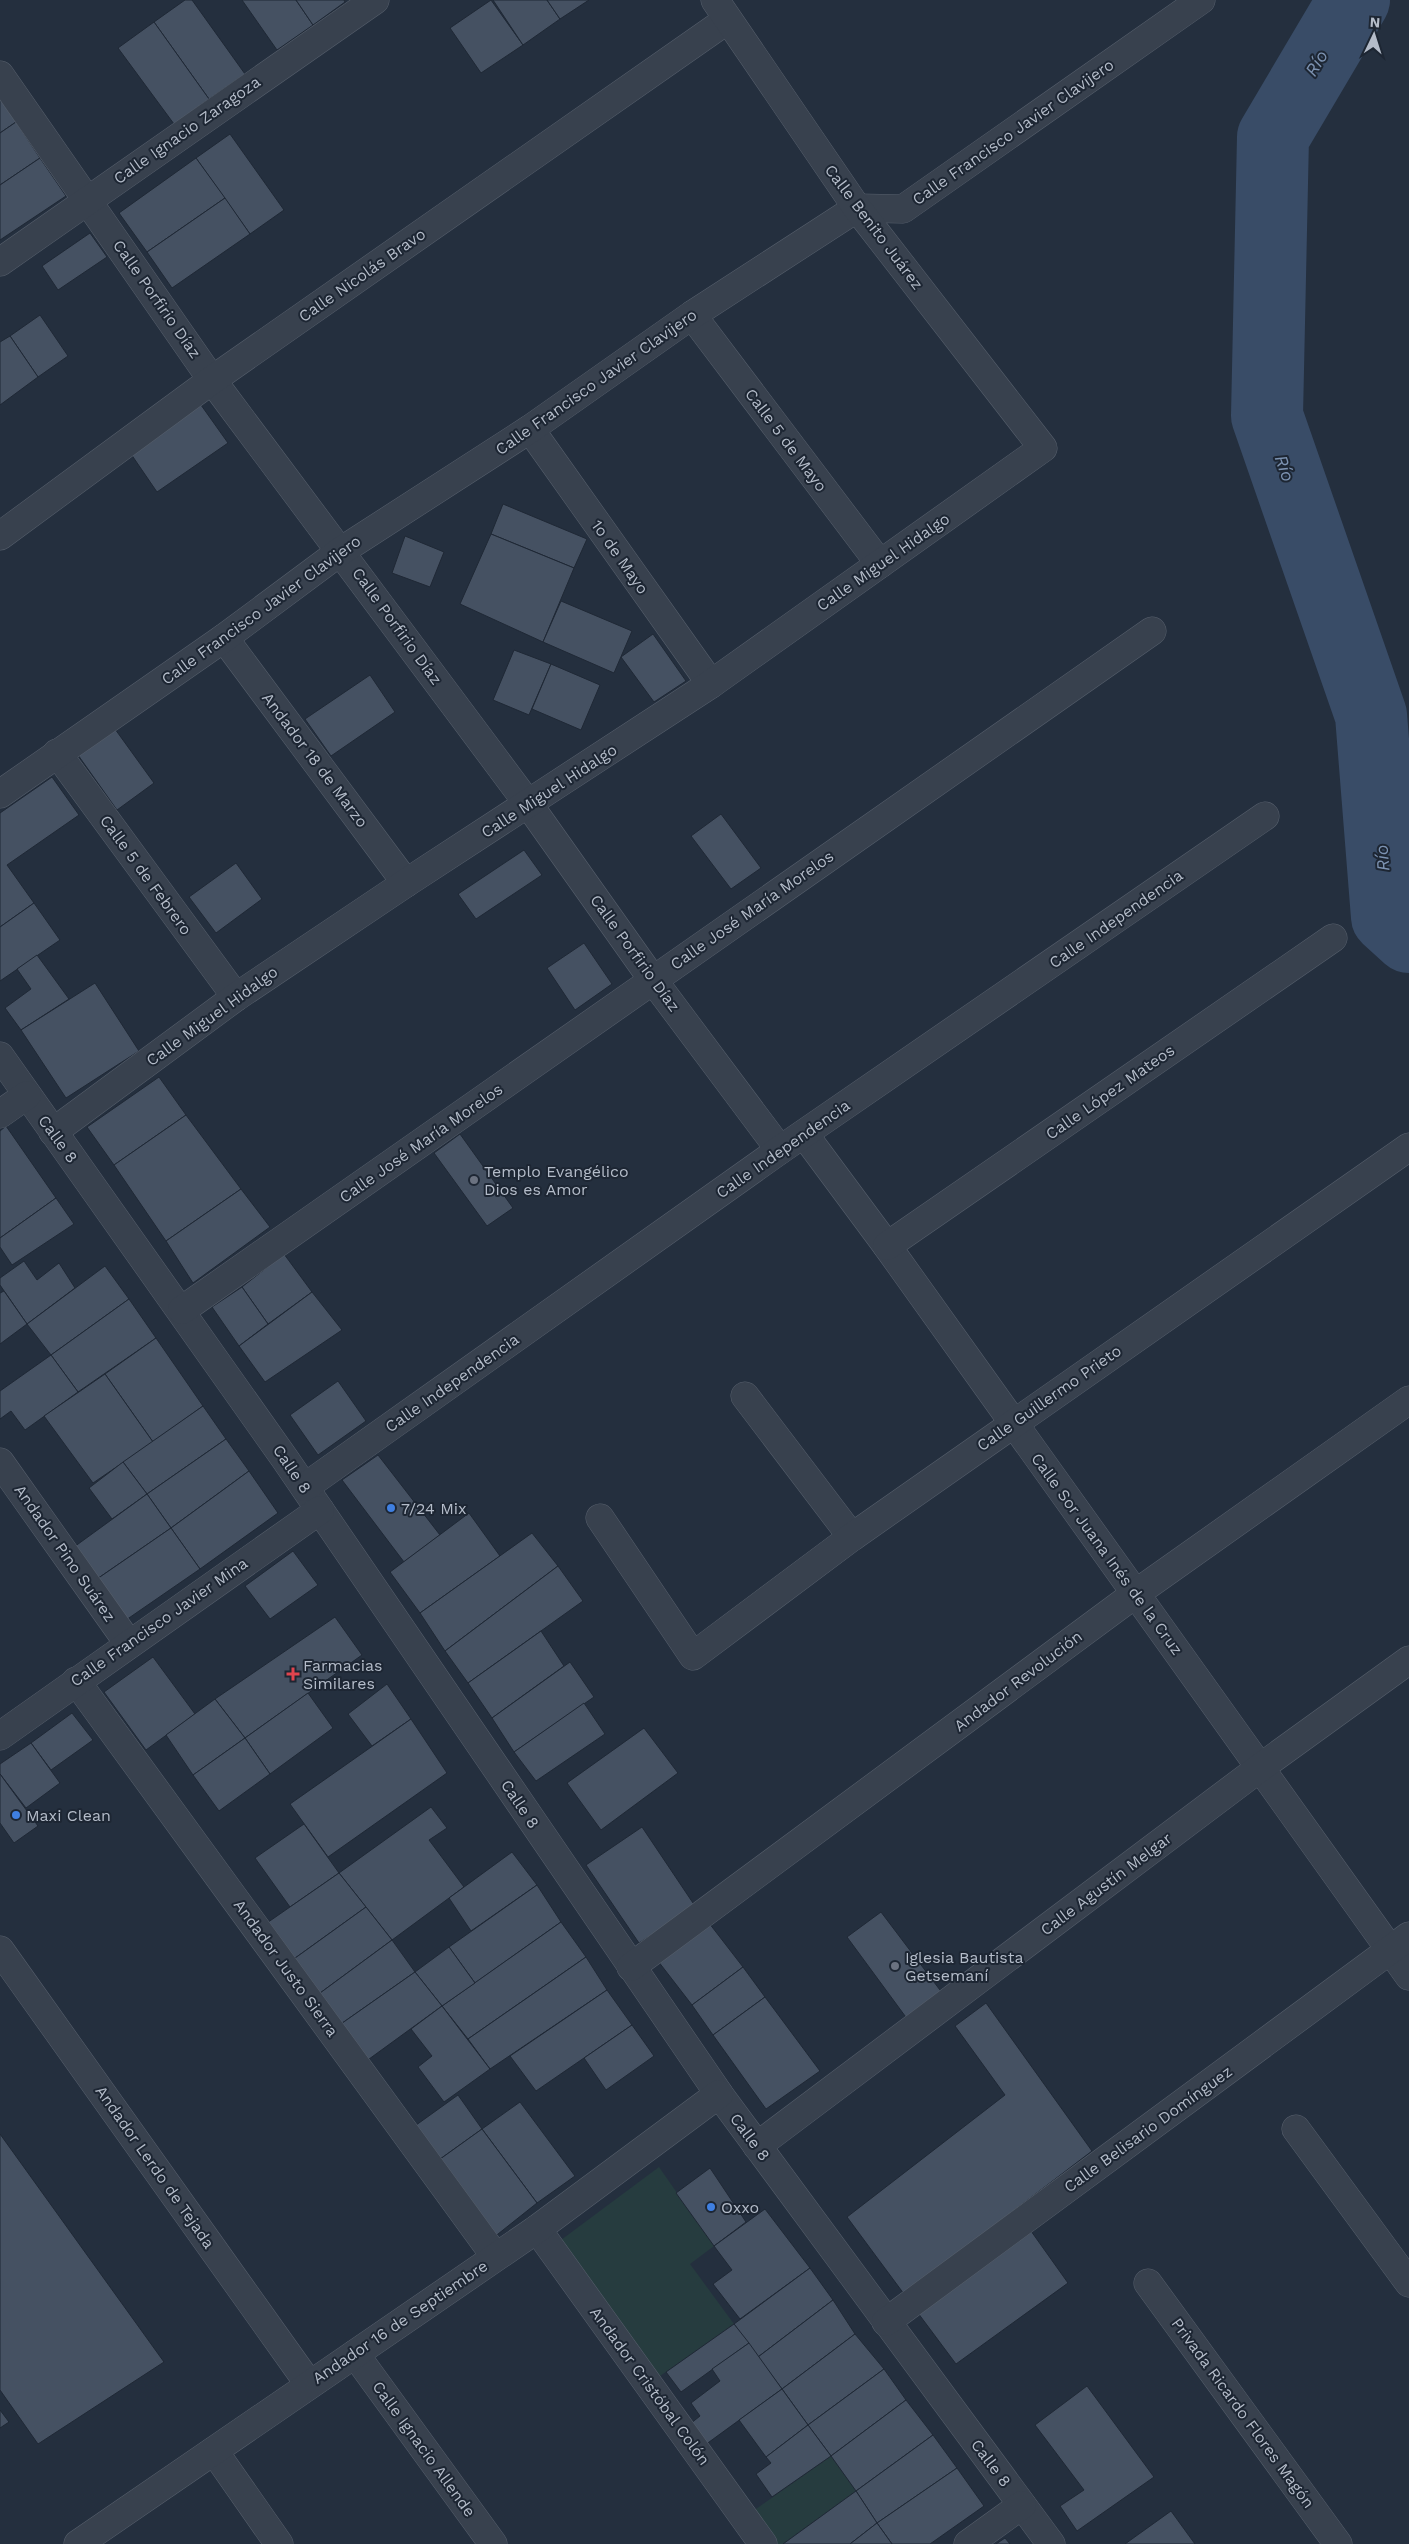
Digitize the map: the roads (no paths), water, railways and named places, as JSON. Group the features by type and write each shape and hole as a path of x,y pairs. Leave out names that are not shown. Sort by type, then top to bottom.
{"street":[{"name":"Calle Ignacio Zaragoza","path":"0,262 375,0"},
{"name":"Calle Francisco Javier Clavijero","path":"0,794 224,638 341,551 530,429 692,315 857,208 903,209 1201,0"},
{"name":"Calle Benito Juárez","path":"721,10 857,208 1043,448"},
{"name":"Calle Nicolás Bravo","path":"0,536 721,10"},
{"name":"Calle Porfirio Díaz","path":"0,75 212,380 529,805 653,980 780,1150"},
{"name":"Calle 5 de Mayo","path":"692,315 880,564"},
{"name":"1o de Mayo","path":"530,429 711,684"},
{"name":"Calle Miguel Hidalgo","path":"53,1132 236,997 406,883 529,805 711,684 1043,448"},
{"name":"Calle José María Morelos","path":"182,1310 1152,631"},
{"name":"Andador 18 de Marzo","path":"224,638 406,883"},
{"name":"Calle 5 de Febrero","path":"57,753 236,997"},
{"name":"Calle Independencia","path":"305,1488 780,1150 1265,816"},
{"name":"Calle López Mateos","path":"887,1246 1333,938"},
{"name":"Calle 8","path":"0,1056 182,1310 718,2094 1051,2544"},
{"path":"0,1114 27,1095"},
{"name":"Calle Sor Juana Inés de la Cruz","path":"804,1134 887,1246 1261,1767 1400,1943 1409,1976"},
{"name":"Calle Guillermo Prieto","path":"600,1518 694,1656 852,1537 1013,1422 1409,1146"},
{"path":"745,1396 852,1537"},
{"name":"Andador Revolución","path":"631,1967 1135,1594 1409,1400"},
{"name":"Andador Pino Suárez","path":"0,1462 129,1644"},
{"name":"Calle Francisco Javier Mina","path":"0,1736 76,1680 320,1510"},
{"name":"Calle Agustín Melgar","path":"757,2146 1261,1767 1409,1660"},
{"name":"Andador Justo Sierra","path":"76,1680 495,2256"},
{"name":"Calle Belisario Domínguez","path":"886,2322 1400,1943"},
{"name":"Andador Lerdo de Tejada","path":"0,1950 309,2384"},
{"name":"Andador 16 de Septiembre","path":"78,2544 495,2256 537,2229 718,2094"},
{"path":"1296,2129 1409,2283"},
{"name":"Andador Cristóbal Colón","path":"537,2229 763,2544"},
{"name":"Privada Ricardo Flores Magón","path":"1148,2283 1338,2544"},
{"name":"Calle Ignacio Allende","path":"355,2354 492,2544"},
{"path":"214,2451 279,2544"},
{"path":"968,2544 1022,2505"}],"waterway":[{"name":"Río","path":"1354,0 1273,137 1267,416 1371,715 1387,917 1409,937"}],"place":[{"name":"Templo Evangélico Dios es Amor","path":"474,1180"},
{"name":"7/24 Mix","path":"391,1508"},
{"name":"Farmacias Similares","path":"293,1674"},
{"name":"Maxi Clean","path":"16,1815"},
{"name":"Iglesia Bautista Getsemaní","path":"895,1966"},
{"name":"Oxxo","path":"711,2207"}]}
